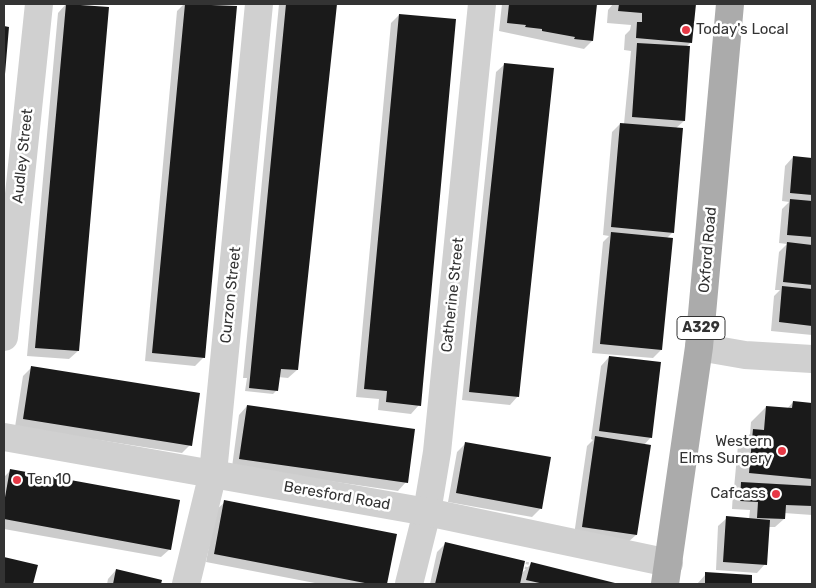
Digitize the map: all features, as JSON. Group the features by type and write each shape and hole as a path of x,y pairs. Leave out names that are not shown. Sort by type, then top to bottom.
{"main road":[{"name":"Oxford Road","path":"667,574 699,348 730,4"}],"street":[{"name":"Audley Street","path":"4,337 39,4"},
{"name":"Curzon Street","path":"186,584 213,473 259,4"},
{"name":"Catherine Street","path":"409,584 427,512 437,452 482,4"},
{"path":"699,348 745,355 812,359"},
{"name":"Beresford Road","path":"4,436 427,512 667,574"}],"building":[{"path":"66,4 109,7 79,351 35,348"},
{"path":"185,4 237,6 205,358 152,353"},
{"path":"286,4 337,4 298,370 281,369 278,391 249,388"},
{"path":"509,4 597,4 593,41 574,39 575,37 525,27 526,25 507,23"},
{"path":"619,4 696,4 692,43 636,38 637,22 642,22 642,13 618,11"},
{"path":"399,14 456,19 421,406 386,402 387,391 364,389"},
{"path":"4,26 9,27 5,74 4,74"},
{"path":"637,43 690,46 685,121 632,117"},
{"path":"504,63 554,68 519,397 469,392"},
{"path":"620,123 683,128 674,233 611,227"},
{"path":"793,156 812,158 812,195 790,193"},
{"path":"790,199 812,201 812,237 787,235"},
{"path":"611,232 673,238 662,350 600,344"},
{"path":"787,242 812,245 812,285 783,282"},
{"path":"782,286 812,289 812,326 779,322"},
{"path":"609,356 661,362 652,438 599,431"},
{"path":"31,366 200,393 192,446 23,419"},
{"name":"Western Elms Surgery","path":"793,401 812,403 812,479 749,473 753,429 764,430 766,406 792,408"},
{"path":"247,405 415,429 408,483 239,459"},
{"path":"595,436 651,445 637,535 582,527"},
{"path":"465,442 551,457 542,509 456,493"},
{"path":"10,469 180,500 171,550 4,519 4,503"},
{"name":"Cafcass","path":"741,482 812,486 812,506 786,505 785,519 757,518 758,502 740,501"},
{"path":"224,500 397,534 387,584 370,584 214,554"},
{"path":"726,516 770,520 767,565 723,562"},
{"path":"445,542 525,561 520,584 435,584"},
{"path":"4,557 38,565 33,584 4,584"},
{"path":"531,562 619,584 544,584 526,580"},
{"path":"116,569 162,580 161,584 113,584"},
{"path":"705,572 752,575 752,584 705,584"}],"place":[{"name":"Today's Local","path":"686,30"},
{"name":"Western Elms Surgery","path":"782,451"},
{"name":"Ten 10","path":"17,480"},
{"name":"Cafcass","path":"776,494"}]}
